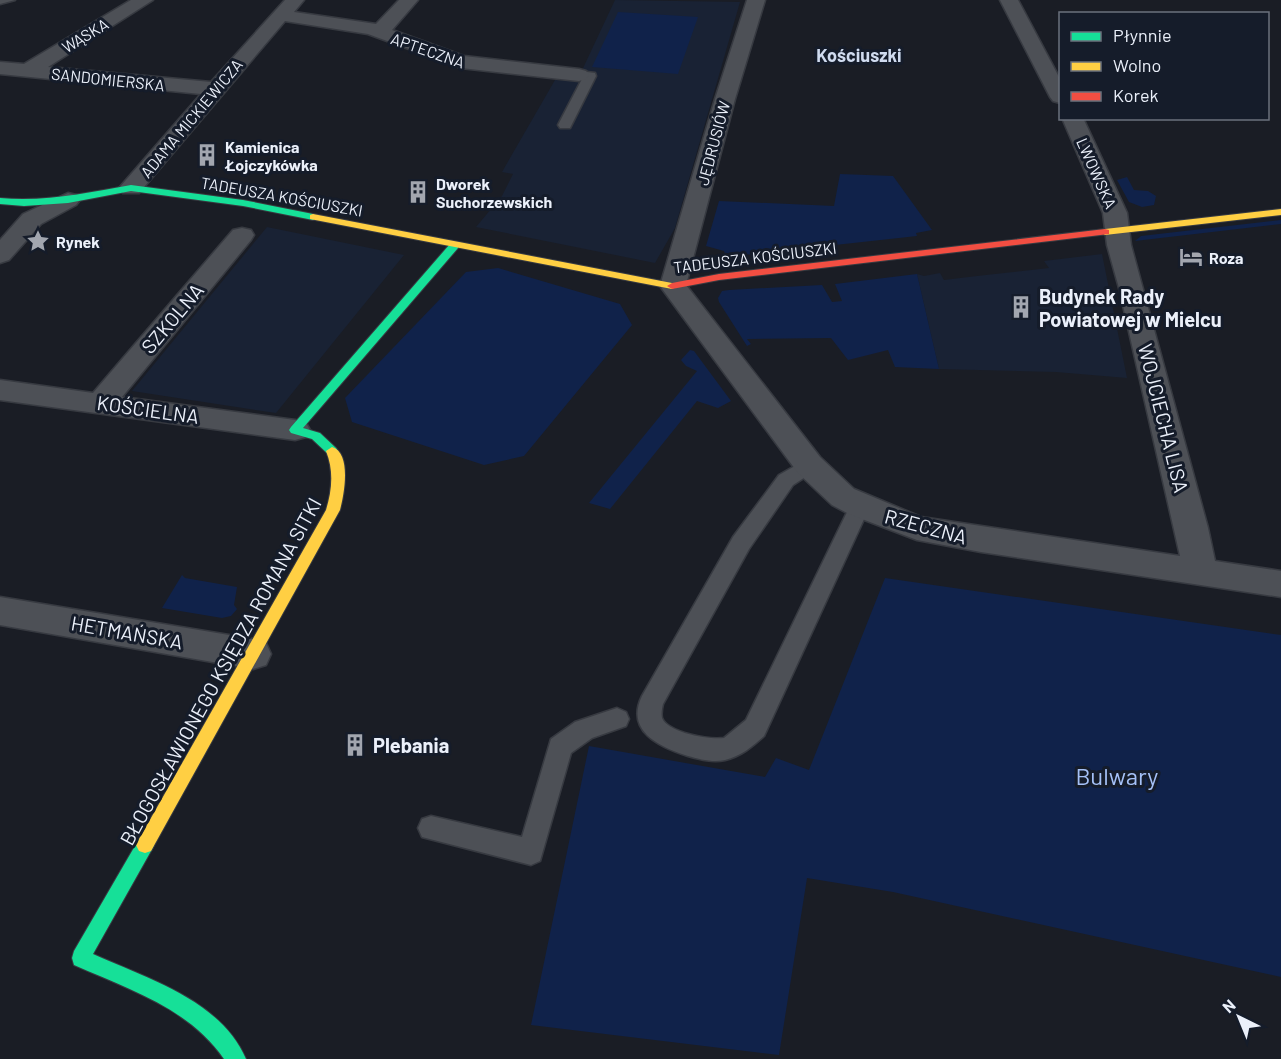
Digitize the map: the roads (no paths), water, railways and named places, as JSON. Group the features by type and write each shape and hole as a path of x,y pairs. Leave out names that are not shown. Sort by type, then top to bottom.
{"street":[{"name":"WĄSKA","path":"27,71 144,0"},
{"name":"ADAMA MICKIEWICZA","path":"68,200 131,188 295,0"},
{"path":"379,33 409,0"},
{"name":"JĘDRUSIÓW","path":"673,286 725,99 756,0"},
{"path":"1010,0 1059,95"},
{"name":"APTECZNA","path":"280,15 362,27 461,62 579,75"},
{"name":"SANDOMIERSKA","path":"0,68 215,89"},
{"name":"LWOWSKA","path":"1073,120 1115,213 1119,230"},
{"name":"TADEUSZA KOŚCIUSZKI","path":"131,188 243,203 454,246 673,286 719,277 1281,213"},
{"path":"0,255 18,208 68,200"},
{"name":"WOJCIECHA LISA","path":"1119,230 1119,245 1132,288 1192,528 1200,572"},
{"name":"SZKOLNA","path":"102,402 242,235"},
{"path":"295,430 454,246"},
{"name":"RZECZNA","path":"673,286 690,305 703,328 808,465 843,497 860,506 917,528 960,536 1281,584"},
{"name":"KOŚCIELNA","path":"0,390 102,402 295,430"},
{"name":"BŁOGOSŁAWIONEGO KSIĘDZA ROMANA SITKI","path":"236,1059 232,1049 207,1020 81,958 333,510 340,489 337,462 330,448 318,437 295,430"},
{"name":"HETMAŃSKA","path":"0,611 253,654"}],"lane":[{"path":"0,1 9,0"},
{"path":"565,125 590,76 579,75"},
{"path":"808,465 786,480 738,549 651,703 649,718 654,729 668,738 688,745 719,750 742,741 754,728 860,506"},
{"path":"431,828 531,852 560,747 584,730 617,719"}],"place":[{"name":"Kamienica Łojczykówka","path":"207,155"},
{"name":"Dworek Suchorzewskich","path":"418,192"},
{"name":"Rynek","path":"38,241"},
{"name":"Roza","path":"1191,257"},
{"name":"Budynek Rady Powiatowej w Mielcu","path":"1021,307"},
{"name":"Plebania","path":"355,745"}],"district":[{"name":"Kościuszki","path":"859,55"}],"park label":[{"name":"Bulwary","path":"1117,775"}]}
